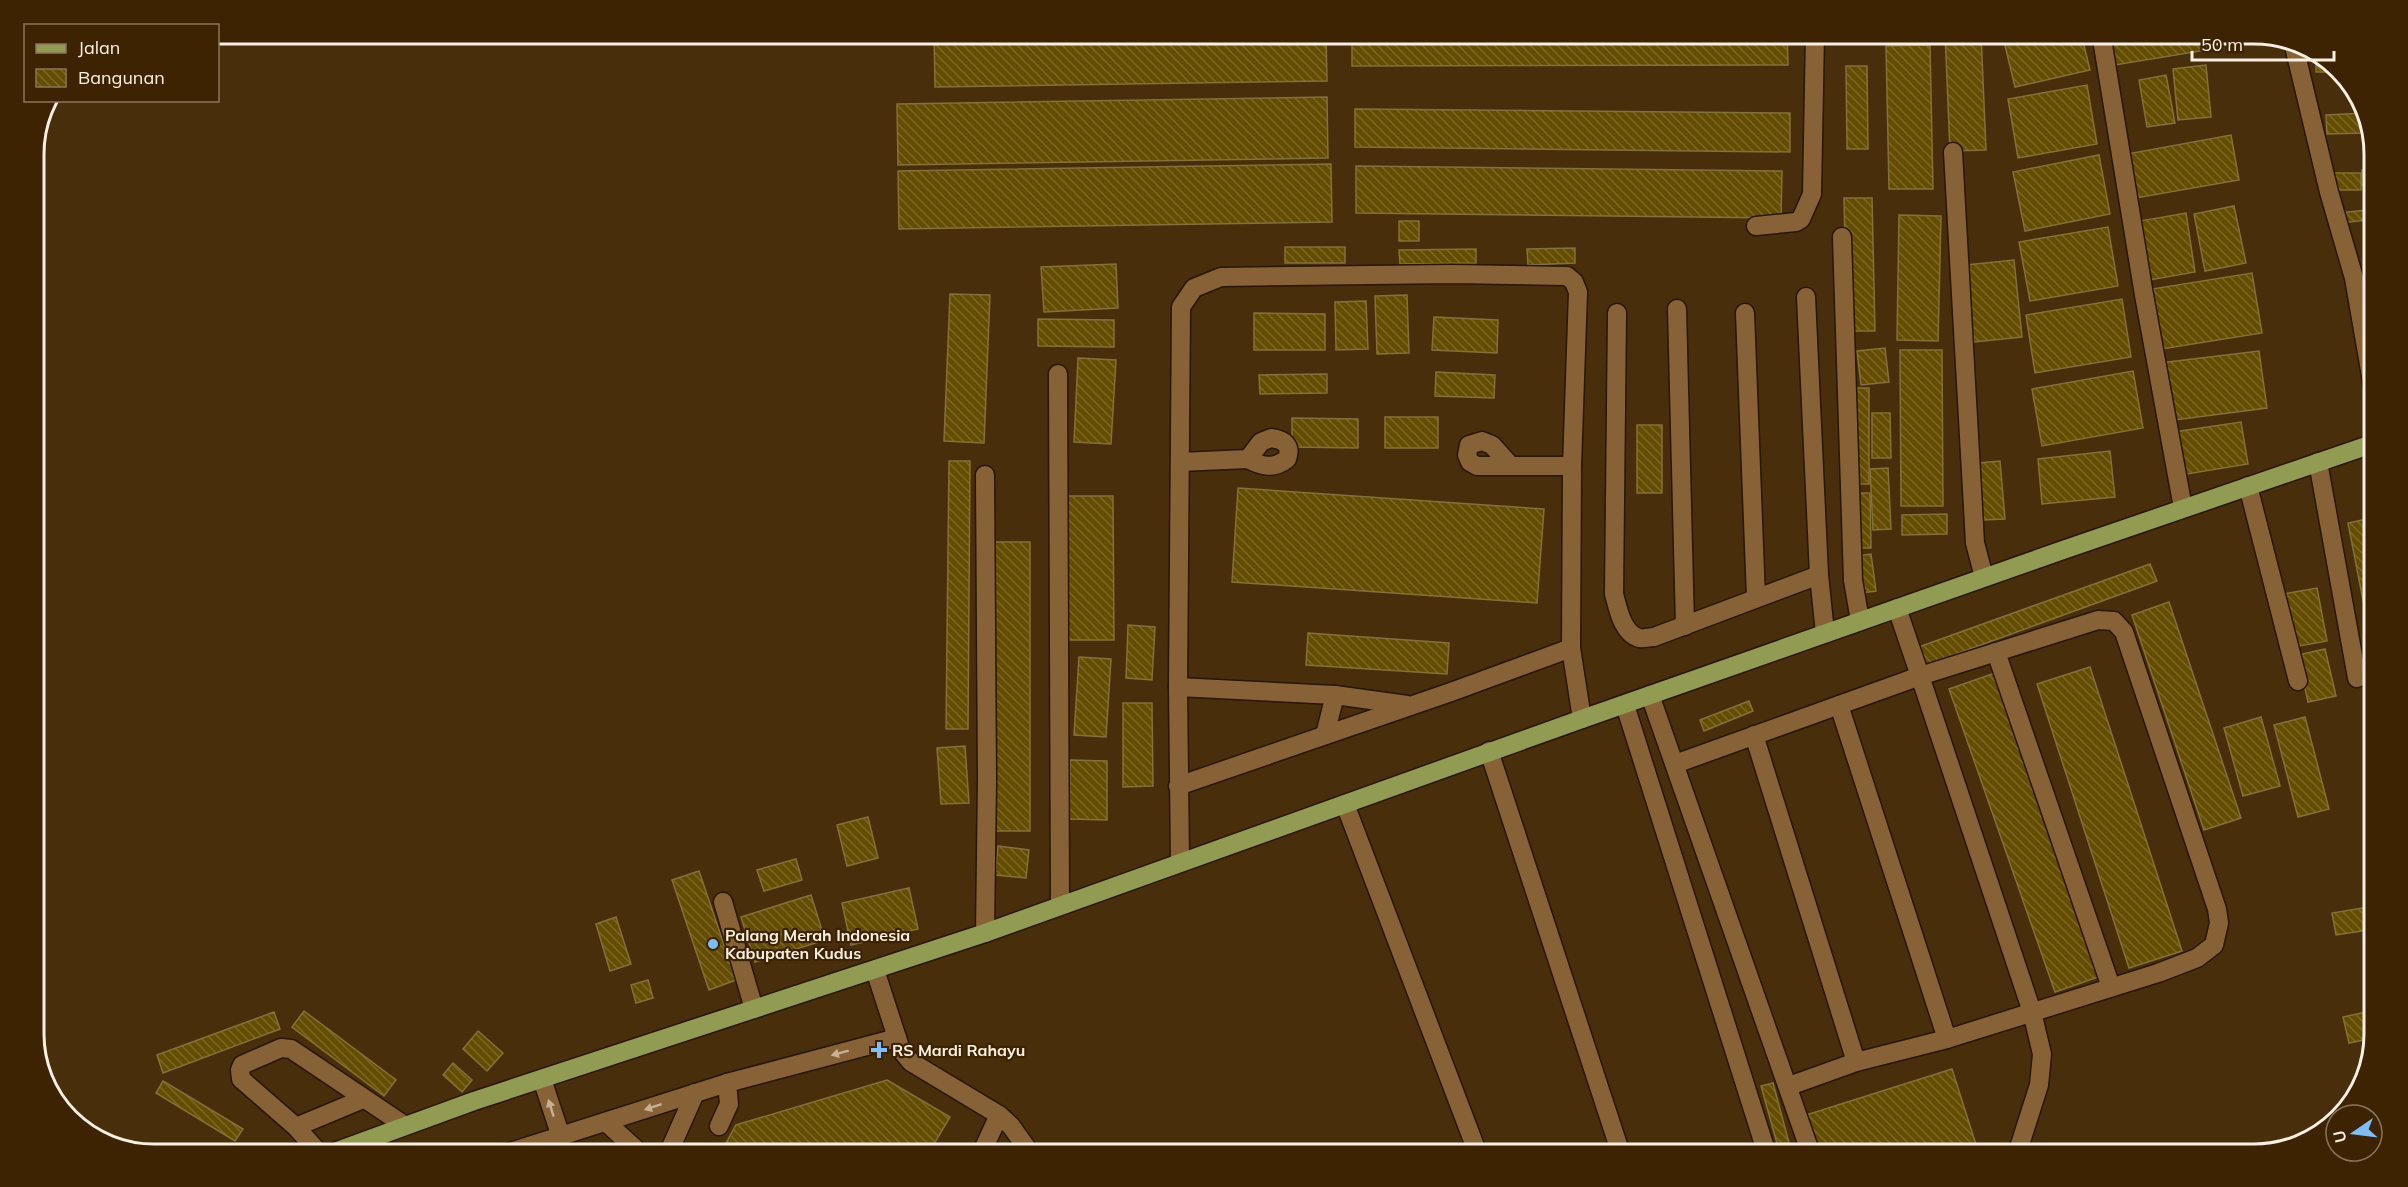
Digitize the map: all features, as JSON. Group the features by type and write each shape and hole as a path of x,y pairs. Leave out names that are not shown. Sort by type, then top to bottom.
{"main road":[{"path":"355,1144 404,1125 985,933 1060,904 1582,718 2364,447"}],"street":[{"path":"1756,226 1796,222 1801,219 1812,194 1815,44"},
{"path":"2103,44 2144,295 2183,508"},
{"path":"2295,51 2328,192 2354,278 2364,336"},
{"path":"1953,152 1975,543 1984,577"},
{"path":"1842,237 1853,580 1860,621"},
{"path":"1180,862 1178,687 1181,307 1194,288 1221,277 1452,274 1567,276 1574,282 1578,292 1572,466 1571,648 1582,718"},
{"path":"1806,297 1819,575 1825,633"},
{"path":"1677,309 1685,626"},
{"path":"1617,313 1614,594 1621,618 1628,631 1639,638 1654,637 1819,575"},
{"path":"1745,313 1756,598"},
{"path":"1058,374 1060,904"},
{"path":"1180,462 1248,459"},
{"path":"2318,462 2357,678"},
{"path":"1510,465 1572,466"},
{"path":"985,475 987,812 985,933"},
{"path":"2248,486 2298,681"},
{"path":"1897,608 2032,1012 2042,1054 2039,1085 2020,1144"},
{"path":"1675,764 1920,676 2098,620 2114,621 2124,632 2217,909 2219,923 2214,945 2197,958 2158,973 1947,1039 1857,1062 1789,1086"},
{"path":"1178,786 1571,648"},
{"path":"1996,652 2110,987"},
{"path":"1178,687 1335,695 1412,705"},
{"path":"1325,735 1335,695"},
{"path":"1650,695 1808,1144"},
{"path":"1624,705 1764,1144"},
{"path":"1839,705 1947,1039"},
{"path":"1755,735 1857,1062"},
{"path":"1489,751 1618,1144"},
{"path":"1345,804 1474,1144"},
{"path":"723,902 754,1009"},
{"path":"875,970 901,1050 911,1062 999,1116 1011,1126 1024,1144"},
{"path":"538,1144 727,1083 897,1038"},
{"path":"311,1144 296,1127 242,1079 240,1070 242,1065 281,1048 291,1049 404,1125"},
{"path":"543,1079 561,1137"},
{"path":"719,1126 729,1104 727,1083"},
{"path":"672,1144 695,1094"},
{"path":"296,1127 363,1099"},
{"path":"986,1144 999,1116"},
{"path":"607,1123 631,1144"}],"building":[{"path":"934,44 1326,44 1327,81 935,87"},
{"path":"1352,44 1787,44 1788,65 1352,66"},
{"path":"1945,44 1981,44 1986,150 1950,151"},
{"path":"2005,44 2084,44 2090,70 2015,87"},
{"path":"2111,44 2212,44 2213,49 2115,65"},
{"path":"1930,45 1933,189 1889,189 1886,46"},
{"path":"2316,62 2328,72 2316,72"},
{"path":"2206,65 2211,117 2178,120 2173,69"},
{"path":"1846,66 1867,66 1868,149 1847,149"},
{"path":"2166,75 2175,123 2147,127 2139,80"},
{"path":"2087,85 2097,144 2018,158 2008,99"},
{"path":"1327,97 1328,158 898,165 897,104"},
{"path":"1355,109 1790,113 1790,152 1355,147"},
{"path":"2357,113 2362,133 2327,134 2326,115"},
{"path":"2231,135 2239,180 2136,198 2127,154"},
{"path":"2099,155 2110,214 2025,231 2013,172"},
{"path":"1331,164 1332,222 899,229 898,171"},
{"path":"1356,166 1782,171 1781,218 1356,213"},
{"path":"2362,170 2364,170 2364,185 2361,185"},
{"path":"2329,173 2361,173 2361,190 2329,190"},
{"path":"1844,198 1872,198 1875,331 1847,331"},
{"path":"2234,206 2246,263 2205,271 2194,214"},
{"path":"2364,210 2364,220 2341,223 2340,213"},
{"path":"2186,213 2195,272 2144,281 2134,222"},
{"path":"1899,215 1941,216 1938,341 1897,340"},
{"path":"1399,221 1419,221 1419,241 1399,241"},
{"path":"2108,227 2118,286 2030,301 2019,242"},
{"path":"1285,247 1345,247 1345,263 1285,263"},
{"path":"1575,248 1575,263 1528,265 1527,249"},
{"path":"1476,249 1476,263 1400,264 1399,250"},
{"path":"2014,260 2022,337 1974,342 1966,265"},
{"path":"1116,264 1118,308 1044,312 1041,267"},
{"path":"2252,273 2262,333 2162,349 2152,289"},
{"path":"950,294 990,295 984,443 944,441"},
{"path":"1407,295 1409,353 1377,354 1375,296"},
{"path":"2122,299 2131,357 2035,373 2026,315"},
{"path":"1366,301 1368,349 1336,350 1335,302"},
{"path":"1254,313 1325,314 1325,350 1254,350"},
{"path":"1434,317 1498,320 1497,353 1432,350"},
{"path":"1038,319 1114,320 1114,347 1038,346"},
{"path":"1885,348 1889,382 1861,385 1857,351"},
{"path":"1900,350 1942,350 1943,506 1901,506"},
{"path":"2259,351 2267,408 2167,421 2160,363"},
{"path":"1078,358 1116,360 1111,444 1074,442"},
{"path":"2133,371 2143,428 2042,446 2032,389"},
{"path":"1436,372 1495,375 1494,398 1435,396"},
{"path":"1327,374 1327,393 1260,394 1259,375"},
{"path":"1852,388 1869,388 1869,484 1852,484"},
{"path":"1872,413 1890,413 1891,458 1872,458"},
{"path":"1385,417 1438,417 1438,448 1385,448"},
{"path":"1292,418 1358,419 1358,448 1292,447"},
{"path":"2241,422 2248,464 2181,475 2174,432"},
{"path":"1637,425 1662,425 1662,493 1637,493"},
{"path":"2110,451 2115,497 2042,504 2038,459"},
{"path":"949,461 970,461 968,729 946,729"},
{"path":"2000,461 2005,519 1983,520 1978,463"},
{"path":"1888,468 1891,529 1873,530 1870,469"},
{"path":"1238,488 1544,509 1537,603 1232,582"},
{"path":"1854,493 1870,493 1871,548 1856,548"},
{"path":"1067,496 1113,496 1114,640 1068,640"},
{"path":"1947,514 1947,534 1902,535 1902,515"},
{"path":"2364,520 2364,605 2348,523"},
{"path":"989,542 1030,542 1030,831 990,831"},
{"path":"1871,554 1876,591 1861,593 1857,556"},
{"path":"2150,564 2157,581 1923,666 1916,648"},
{"path":"2317,588 2327,641 2294,647 2283,594"},
{"path":"2169,602 2241,818 2204,830 2132,615"},
{"path":"1128,625 1155,627 1152,680 1126,678"},
{"path":"1308,633 1449,643 1447,674 1306,665"},
{"path":"2325,649 2336,696 2308,702 2298,655"},
{"path":"1079,657 1111,659 1106,737 1074,735"},
{"path":"2090,667 2182,951 2129,968 2037,684"},
{"path":"1995,673 2101,976 2055,992 1949,689"},
{"path":"1749,701 1753,711 1704,731 1700,720"},
{"path":"1123,703 1152,703 1153,786 1123,787"},
{"path":"2261,717 2280,786 2243,796 2224,728"},
{"path":"2305,717 2329,809 2298,817 2274,725"},
{"path":"965,746 969,803 941,804 937,748"},
{"path":"1070,760 1107,761 1107,820 1069,819"},
{"path":"868,817 878,858 847,866 837,825"},
{"path":"998,846 1029,850 1026,878 995,875"},
{"path":"796,859 802,880 764,891 757,870"},
{"path":"699,871 736,980 709,990 672,880"},
{"path":"909,888 918,929 851,945 842,903"},
{"path":"811,895 825,940 755,962 741,917"},
{"path":"2364,908 2364,931 2336,935 2332,913"},
{"path":"616,917 631,964 610,971 596,924"},
{"path":"648,980 653,998 636,1003 631,985"},
{"path":"304,1011 396,1080 384,1096 292,1027"},
{"path":"274,1012 280,1029 163,1073 157,1055"},
{"path":"2364,1012 2364,1040 2349,1043 2343,1017"},
{"path":"478,1031 503,1053 487,1071 463,1049"},
{"path":"453,1063 472,1080 462,1092 443,1075"},
{"path":"1952,1069 1976,1144 1812,1144 1803,1116"},
{"path":"887,1080 950,1117 934,1144 726,1144 736,1125"},
{"path":"163,1081 243,1129 235,1141 156,1093"},
{"path":"1773,1083 1789,1144 1777,1144 1761,1086"}],"place":[{"name":"Palang Merah Indonesia Kabupaten Kudus","path":"713,944"},
{"name":"RS Mardi Rahayu","path":"879,1050"}]}
